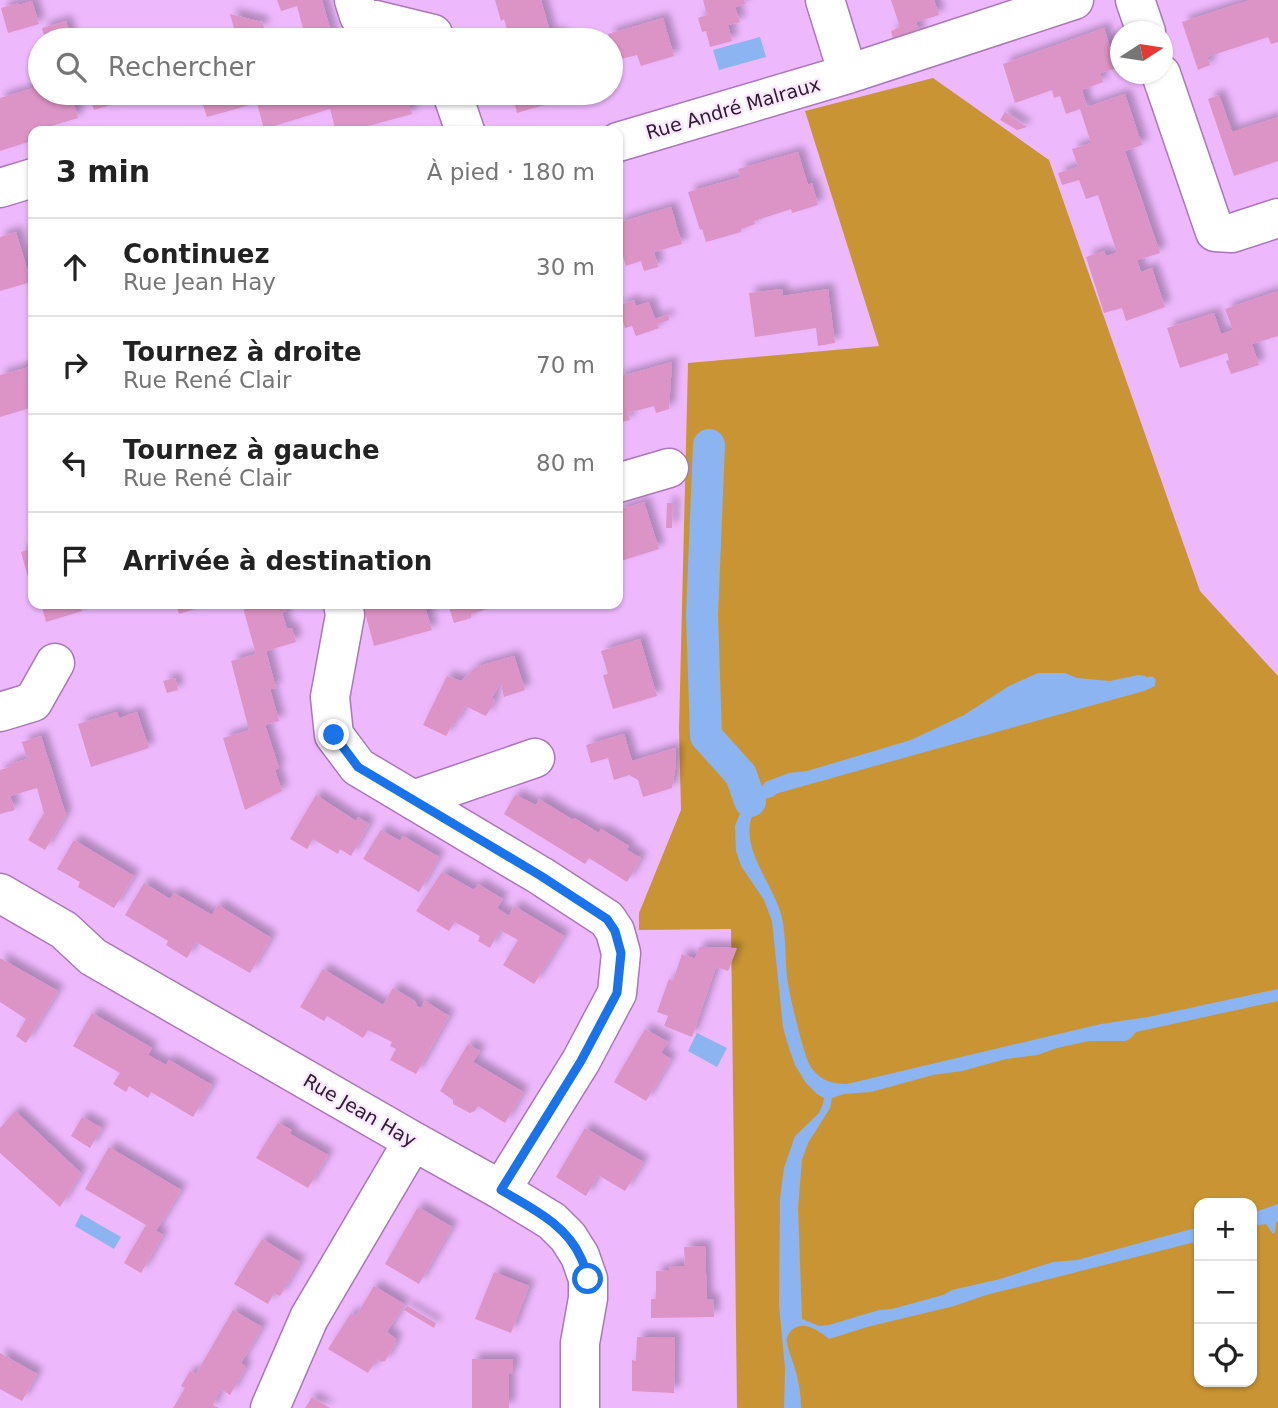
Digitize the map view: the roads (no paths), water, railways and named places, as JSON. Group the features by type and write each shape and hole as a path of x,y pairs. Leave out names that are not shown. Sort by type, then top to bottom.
{"street":[{"path":"354,0 359,16 431,25"},
{"path":"825,0 848,74"},
{"name":"Rue André Malraux","path":"623,141 848,74 1004,11 1074,0"},
{"path":"1135,0 1142,21"},
{"path":"1164,84 1215,232 1232,233 1278,218"},
{"path":"456,105 463,126"},
{"path":"0,188 28,180"},
{"path":"623,482 669,468"},
{"path":"344,609 330,697 334,735 358,767 541,876 607,919 615,931 621,953 617,993 581,1061 501,1190"},
{"path":"0,712 33,702 55,663"},
{"path":"413,800 535,758"},
{"name":"Rue Jean Hay","path":"0,893 64,930 93,957 552,1221 568,1237 580,1256 588,1279 588,1298 580,1343 580,1408"},
{"path":"270,1408 309,1318 413,1141"}],"water":[{"path":"760,37 766,57 719,70 713,50"},
{"path":"1038,673 1065,673 1077,678 1110,681 1138,675 1145,676 1155,684 1144,691 778,793 762,799 753,814 751,844 782,918 790,993 801,1040 813,1070 828,1081 847,1084 1101,1024 1148,1017 1278,989 1278,1001 1136,1032 1125,1041 1089,1041 1037,1055 933,1075 871,1092 844,1094 832,1098 830,1108 808,1143 802,1160 798,1208 802,1319 819,1326 892,1309 1053,1262 1077,1260 1194,1228 1194,1242 986,1295 829,1339 810,1327 795,1328 789,1333 787,1341 799,1384 801,1408 784,1408 785,1368 779,1305 780,1198 784,1168 795,1136 819,1113 824,1098 806,1083 795,1065 788,1045 783,1027 772,921 764,900 741,866 736,851 735,826 743,806 756,797 765,782 911,740 964,715 1009,686"},
{"path":"697,1033 727,1048 717,1067 688,1051"},
{"path":"1278,1204 1278,1221 1273,1234 1266,1224 1257,1225 1257,1211"},
{"path":"81,1214 121,1237 114,1249 75,1226"}],"waterway":[{"path":"709,445 702,615 706,736 741,775 750,801"},
{"path":"760,798 769,791 1151,681"}]}
